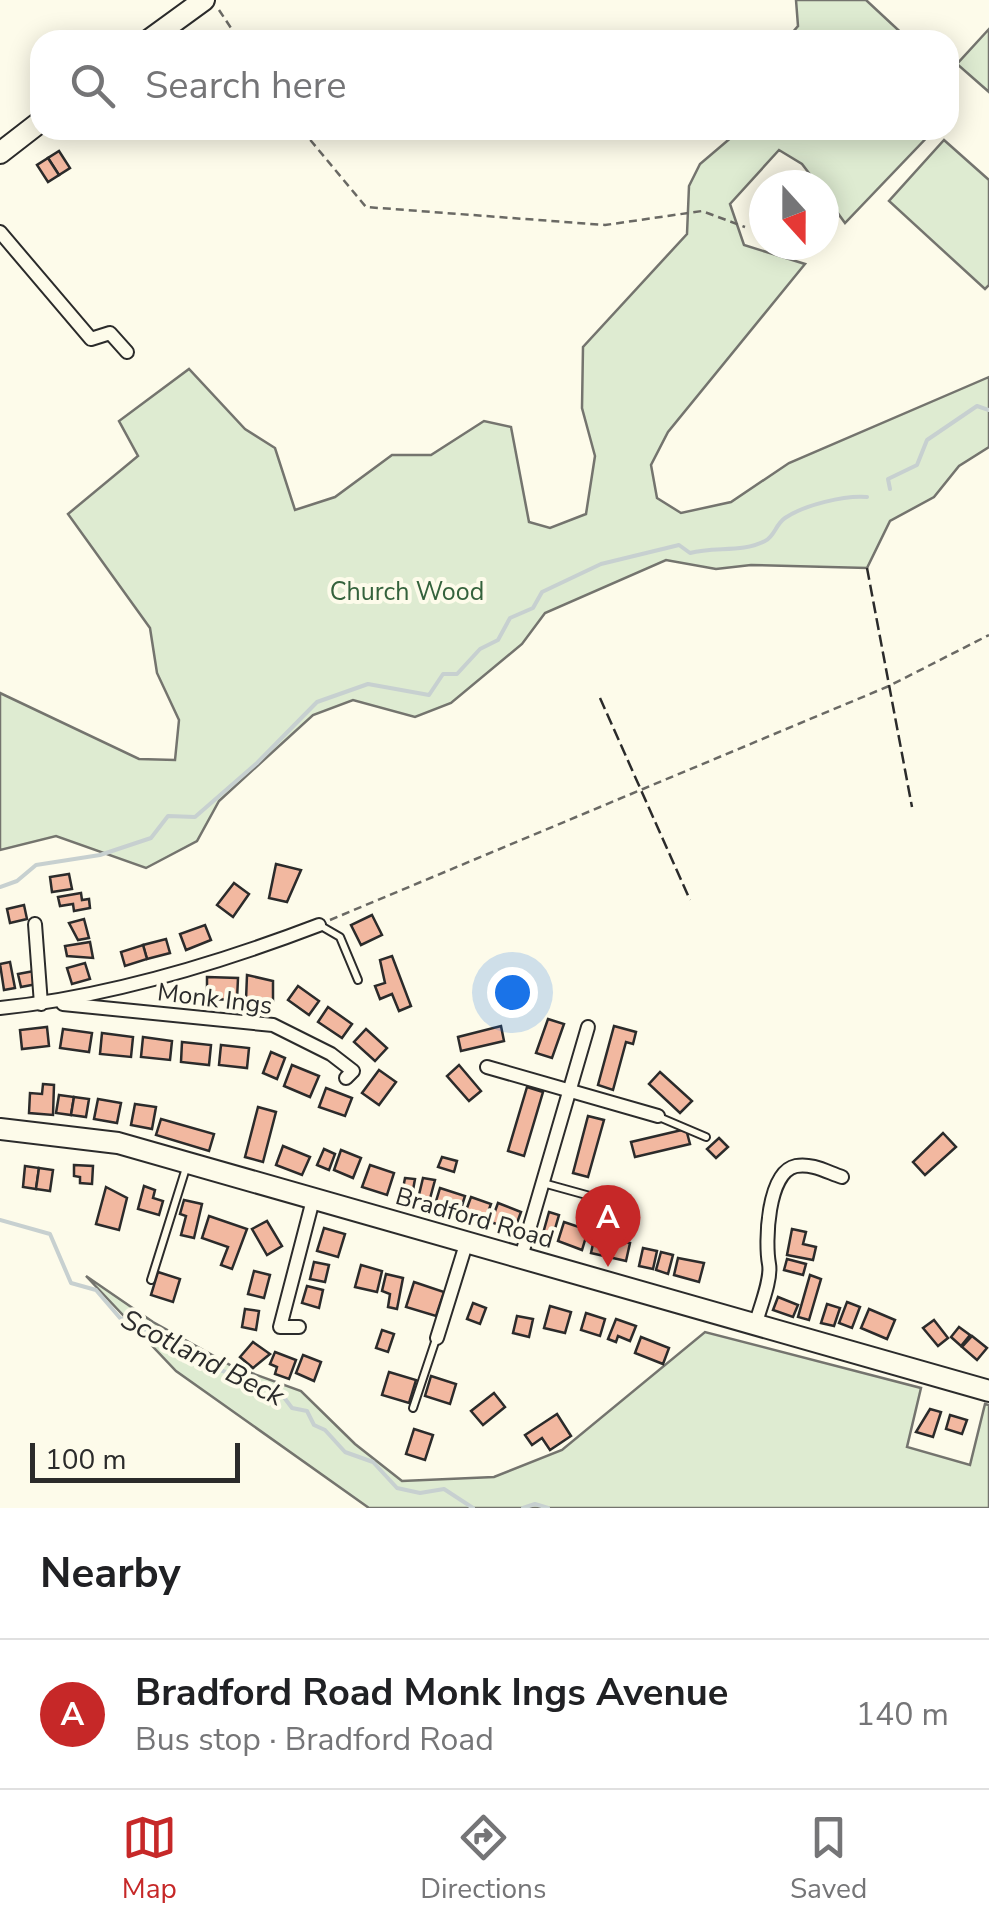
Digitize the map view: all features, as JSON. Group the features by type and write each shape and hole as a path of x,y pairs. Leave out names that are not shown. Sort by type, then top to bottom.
{"main road":[{"path":"163,30 204,0"},
{"path":"0,153 30,130"},
{"name":"Bradford Road","path":"0,1129 118,1143 989,1391"}],"street":[{"path":"0,232 91,339 110,333 127,352"},
{"path":"35,924 46,1004"},
{"name":"Monk Ings","path":"0,1008 46,1004 237,956 319,925"},
{"name":"Monk Ings","path":"46,1004 273,1025 332,1054 353,1070"},
{"path":"521,1257 588,1027"},
{"path":"487,1066 658,1116"},
{"path":"756,1326 769,1264 764,1243 778,1179 792,1166 812,1166 842,1177"},
{"path":"299,1328 280,1327 314,1196"},
{"path":"437,1338 467,1241"}],"lane":[{"path":"319,925 340,937 358,980"},
{"path":"658,1116 706,1136"},
{"path":"152,1280 187,1162"},
{"path":"543,1183 608,1201"},
{"path":"413,1408 437,1338"}],"path":[{"path":"212,0 232,30"},
{"path":"310,140 366,207 605,225 702,211 745,227"},
{"path":"319,925 889,686 989,635"}],"green space":[{"path":"796,0 866,0 898,30 795,30 798,26"},
{"path":"989,29 989,92 959,62"},
{"name":"Church Wood","path":"728,140 924,140 845,223 839,215 839,170 807,170 779,150 761,170 749,170 749,183 730,204 744,245 749,247 749,260 792,260 805,264 668,432 651,465 657,498 681,513 731,502 789,463 989,377 989,447 959,466 934,497 890,521 867,568 751,565 716,569 666,560 545,613 522,644 451,703 415,717 353,700 313,715 219,801 197,841 146,868 56,836 0,850 0,693 139,759 175,760 179,720 157,673 150,628 68,514 138,456 119,421 189,369 245,429 275,448 295,510 335,497 392,455 431,455 484,421 511,427 529,522 550,528 586,514 595,456 582,408 583,347 687,234 689,186 700,164"},
{"path":"944,140 989,180 989,285 985,289 889,201"},
{"path":"86,1276 153,1322 232,1366 301,1391 355,1444 402,1481 494,1477 562,1450 705,1332 921,1388 907,1447 970,1465 985,1404 989,1405 989,1508 369,1508 176,1371"}],"building":[{"path":"59,151 70,168 59,175 48,158"},
{"path":"48,158 59,175 48,182 37,165"},
{"path":"276,864 301,870 287,902 269,898"},
{"path":"69,874 72,889 52,892 50,877"},
{"path":"234,883 249,894 233,917 217,905"},
{"path":"81,893 82,900 89,899 90,908 74,911 73,904 60,906 58,897"},
{"path":"24,905 27,919 10,923 7,909"},
{"path":"372,915 382,935 361,945 351,925"},
{"path":"84,919 89,938 78,940 69,923"},
{"path":"205,925 211,940 186,950 180,934"},
{"path":"166,939 170,953 147,959 143,945"},
{"path":"90,942 93,958 67,956 65,946"},
{"path":"143,945 147,959 125,966 121,952"},
{"path":"392,956 411,1006 399,1011 392,994 380,999 375,986 385,983 380,960"},
{"path":"10,962 15,988 4,990 0,964"},
{"path":"85,963 90,979 72,984 67,968"},
{"path":"34,971 37,984 21,987 18,974"},
{"path":"247,975 273,981 273,1001 246,1000"},
{"path":"207,977 238,978 237,1000 207,999"},
{"path":"298,986 319,1001 309,1015 288,1000"},
{"path":"328,1007 352,1024 342,1038 318,1022"},
{"path":"548,1019 564,1024 552,1058 536,1053"},
{"path":"501,1026 504,1041 461,1051 458,1037"},
{"path":"614,1026 636,1032 633,1044 626,1042 613,1090 598,1085"},
{"path":"47,1027 49,1046 22,1049 20,1030"},
{"path":"63,1029 92,1033 89,1052 60,1048"},
{"path":"366,1029 387,1048 375,1061 354,1042"},
{"path":"102,1033 133,1037 131,1057 100,1054"},
{"path":"143,1037 172,1041 170,1060 141,1057"},
{"path":"182,1042 211,1045 209,1065 181,1062"},
{"path":"221,1045 249,1048 247,1068 219,1065"},
{"path":"271,1052 285,1058 277,1079 263,1073"},
{"path":"292,1065 319,1076 310,1097 284,1086"},
{"path":"459,1065 481,1091 469,1101 447,1076"},
{"path":"379,1070 396,1082 379,1105 362,1093"},
{"path":"660,1072 692,1101 680,1113 649,1084"},
{"path":"43,1084 54,1085 53,1115 29,1113 30,1093 42,1094"},
{"path":"527,1087 543,1092 524,1156 508,1151"},
{"path":"326,1088 352,1098 345,1116 319,1107"},
{"path":"59,1095 74,1097 71,1115 56,1113"},
{"path":"74,1097 89,1099 86,1117 71,1115"},
{"path":"98,1099 121,1103 117,1123 94,1119"},
{"path":"135,1104 156,1107 152,1129 131,1125"},
{"path":"258,1107 276,1112 263,1162 245,1157"},
{"path":"588,1116 604,1120 588,1177 573,1173"},
{"path":"161,1119 214,1134 209,1151 156,1135"},
{"path":"686,1129 690,1144 635,1157 631,1142"},
{"path":"943,1133 956,1147 925,1175 913,1162"},
{"path":"719,1138 728,1147 716,1158 707,1149"},
{"path":"283,1146 310,1157 302,1175 276,1165"},
{"path":"324,1149 335,1154 329,1170 317,1165"},
{"path":"341,1150 361,1158 353,1178 334,1170"},
{"path":"442,1157 457,1161 454,1172 438,1167"},
{"path":"74,1165 93,1166 92,1184 80,1183 80,1177 74,1176"},
{"path":"370,1165 394,1173 387,1195 362,1187"},
{"path":"25,1166 39,1168 36,1189 23,1187"},
{"path":"39,1168 53,1170 50,1191 36,1189"},
{"path":"405,1178 415,1179 411,1201 401,1199"},
{"path":"423,1178 435,1180 428,1206 417,1203"},
{"path":"144,1186 155,1190 153,1198 163,1201 159,1215 138,1209"},
{"path":"106,1187 127,1198 119,1230 96,1224"},
{"path":"440,1188 465,1196 459,1215 434,1208"},
{"path":"471,1197 491,1204 484,1223 464,1216"},
{"path":"184,1200 202,1204 194,1238 181,1235 186,1216 180,1214"},
{"path":"498,1203 521,1212 514,1231 491,1222"},
{"path":"549,1212 559,1215 552,1239 542,1237"},
{"path":"209,1216 247,1229 232,1269 221,1265 228,1247 202,1238"},
{"path":"267,1221 282,1246 267,1255 252,1229"},
{"path":"564,1222 588,1230 582,1250 558,1241"},
{"path":"324,1228 345,1234 338,1257 317,1251"},
{"path":"792,1229 806,1232 803,1244 816,1247 813,1260 787,1255"},
{"path":"595,1235 630,1243 626,1261 591,1253"},
{"path":"643,1248 657,1251 653,1269 639,1266"},
{"path":"661,1252 673,1255 668,1274 656,1270"},
{"path":"678,1258 704,1263 699,1282 674,1275"},
{"path":"787,1259 806,1264 803,1275 784,1270"},
{"path":"314,1262 329,1265 325,1282 310,1279"},
{"path":"361,1265 382,1271 377,1292 355,1287"},
{"path":"254,1271 270,1275 264,1298 248,1294"},
{"path":"158,1272 180,1279 173,1302 151,1295"},
{"path":"386,1274 403,1278 397,1309 388,1307 390,1294 382,1291"},
{"path":"810,1275 821,1279 809,1320 798,1317"},
{"path":"414,1282 444,1292 436,1316 406,1307"},
{"path":"307,1286 323,1290 319,1308 302,1303"},
{"path":"778,1297 798,1305 793,1317 773,1310"},
{"path":"847,1302 860,1307 852,1328 839,1323"},
{"path":"473,1303 486,1308 480,1324 467,1319"},
{"path":"827,1304 840,1308 834,1326 821,1323"},
{"path":"550,1306 571,1312 565,1333 544,1328"},
{"path":"245,1309 259,1311 256,1330 242,1327"},
{"path":"869,1309 895,1320 887,1339 861,1328"},
{"path":"586,1313 605,1319 600,1336 581,1330"},
{"path":"517,1316 533,1319 529,1337 513,1333"},
{"path":"616,1319 636,1326 630,1341 618,1336 616,1342 608,1339"},
{"path":"934,1320 948,1338 938,1346 923,1328"},
{"path":"959,1327 970,1335 961,1346 951,1337"},
{"path":"382,1330 394,1334 388,1352 376,1348"},
{"path":"972,1336 987,1348 977,1360 962,1347"},
{"path":"641,1337 669,1348 663,1364 635,1353"},
{"path":"253,1342 270,1354 253,1368 240,1357"},
{"path":"275,1352 296,1360 289,1379 275,1374 277,1367 270,1364"},
{"path":"303,1355 321,1362 314,1381 296,1373"},
{"path":"389,1372 416,1380 409,1403 382,1395"},
{"path":"431,1376 456,1384 450,1404 425,1396"},
{"path":"494,1393 505,1407 483,1425 471,1411"},
{"path":"930,1409 941,1412 933,1437 916,1432"},
{"path":"557,1414 571,1436 550,1450 542,1438 532,1445 525,1435"},
{"path":"950,1415 967,1420 962,1434 946,1429"},
{"path":"414,1429 433,1435 425,1460 406,1454"}],"waterway":[{"path":"890,489 888,479 917,465 927,440 977,406 989,410"},
{"path":"0,887 17,881 36,865 100,855 151,838 168,816 195,817 257,763 317,702 368,684 429,695 443,674 457,674 480,649 498,640 510,618 533,608 542,592 601,564 679,545 690,553 756,545 768,539 785,518 803,509 836,499 867,497"},
{"name":"Scotland Beck","path":"0,1220 50,1234 71,1283 96,1290 120,1318 185,1348 210,1367 277,1388 292,1408 307,1411 314,1425 325,1430 345,1452 373,1462 397,1488 420,1493 444,1489 473,1508"},
{"name":"Scotland Beck","path":"523,1508 535,1504 548,1508"}],"fence":[{"path":"867,568 912,807"},
{"path":"600,698 690,900"}],"place":[{"name":"Bradford Road Monk Ings Avenue","path":"608,1267"}]}
